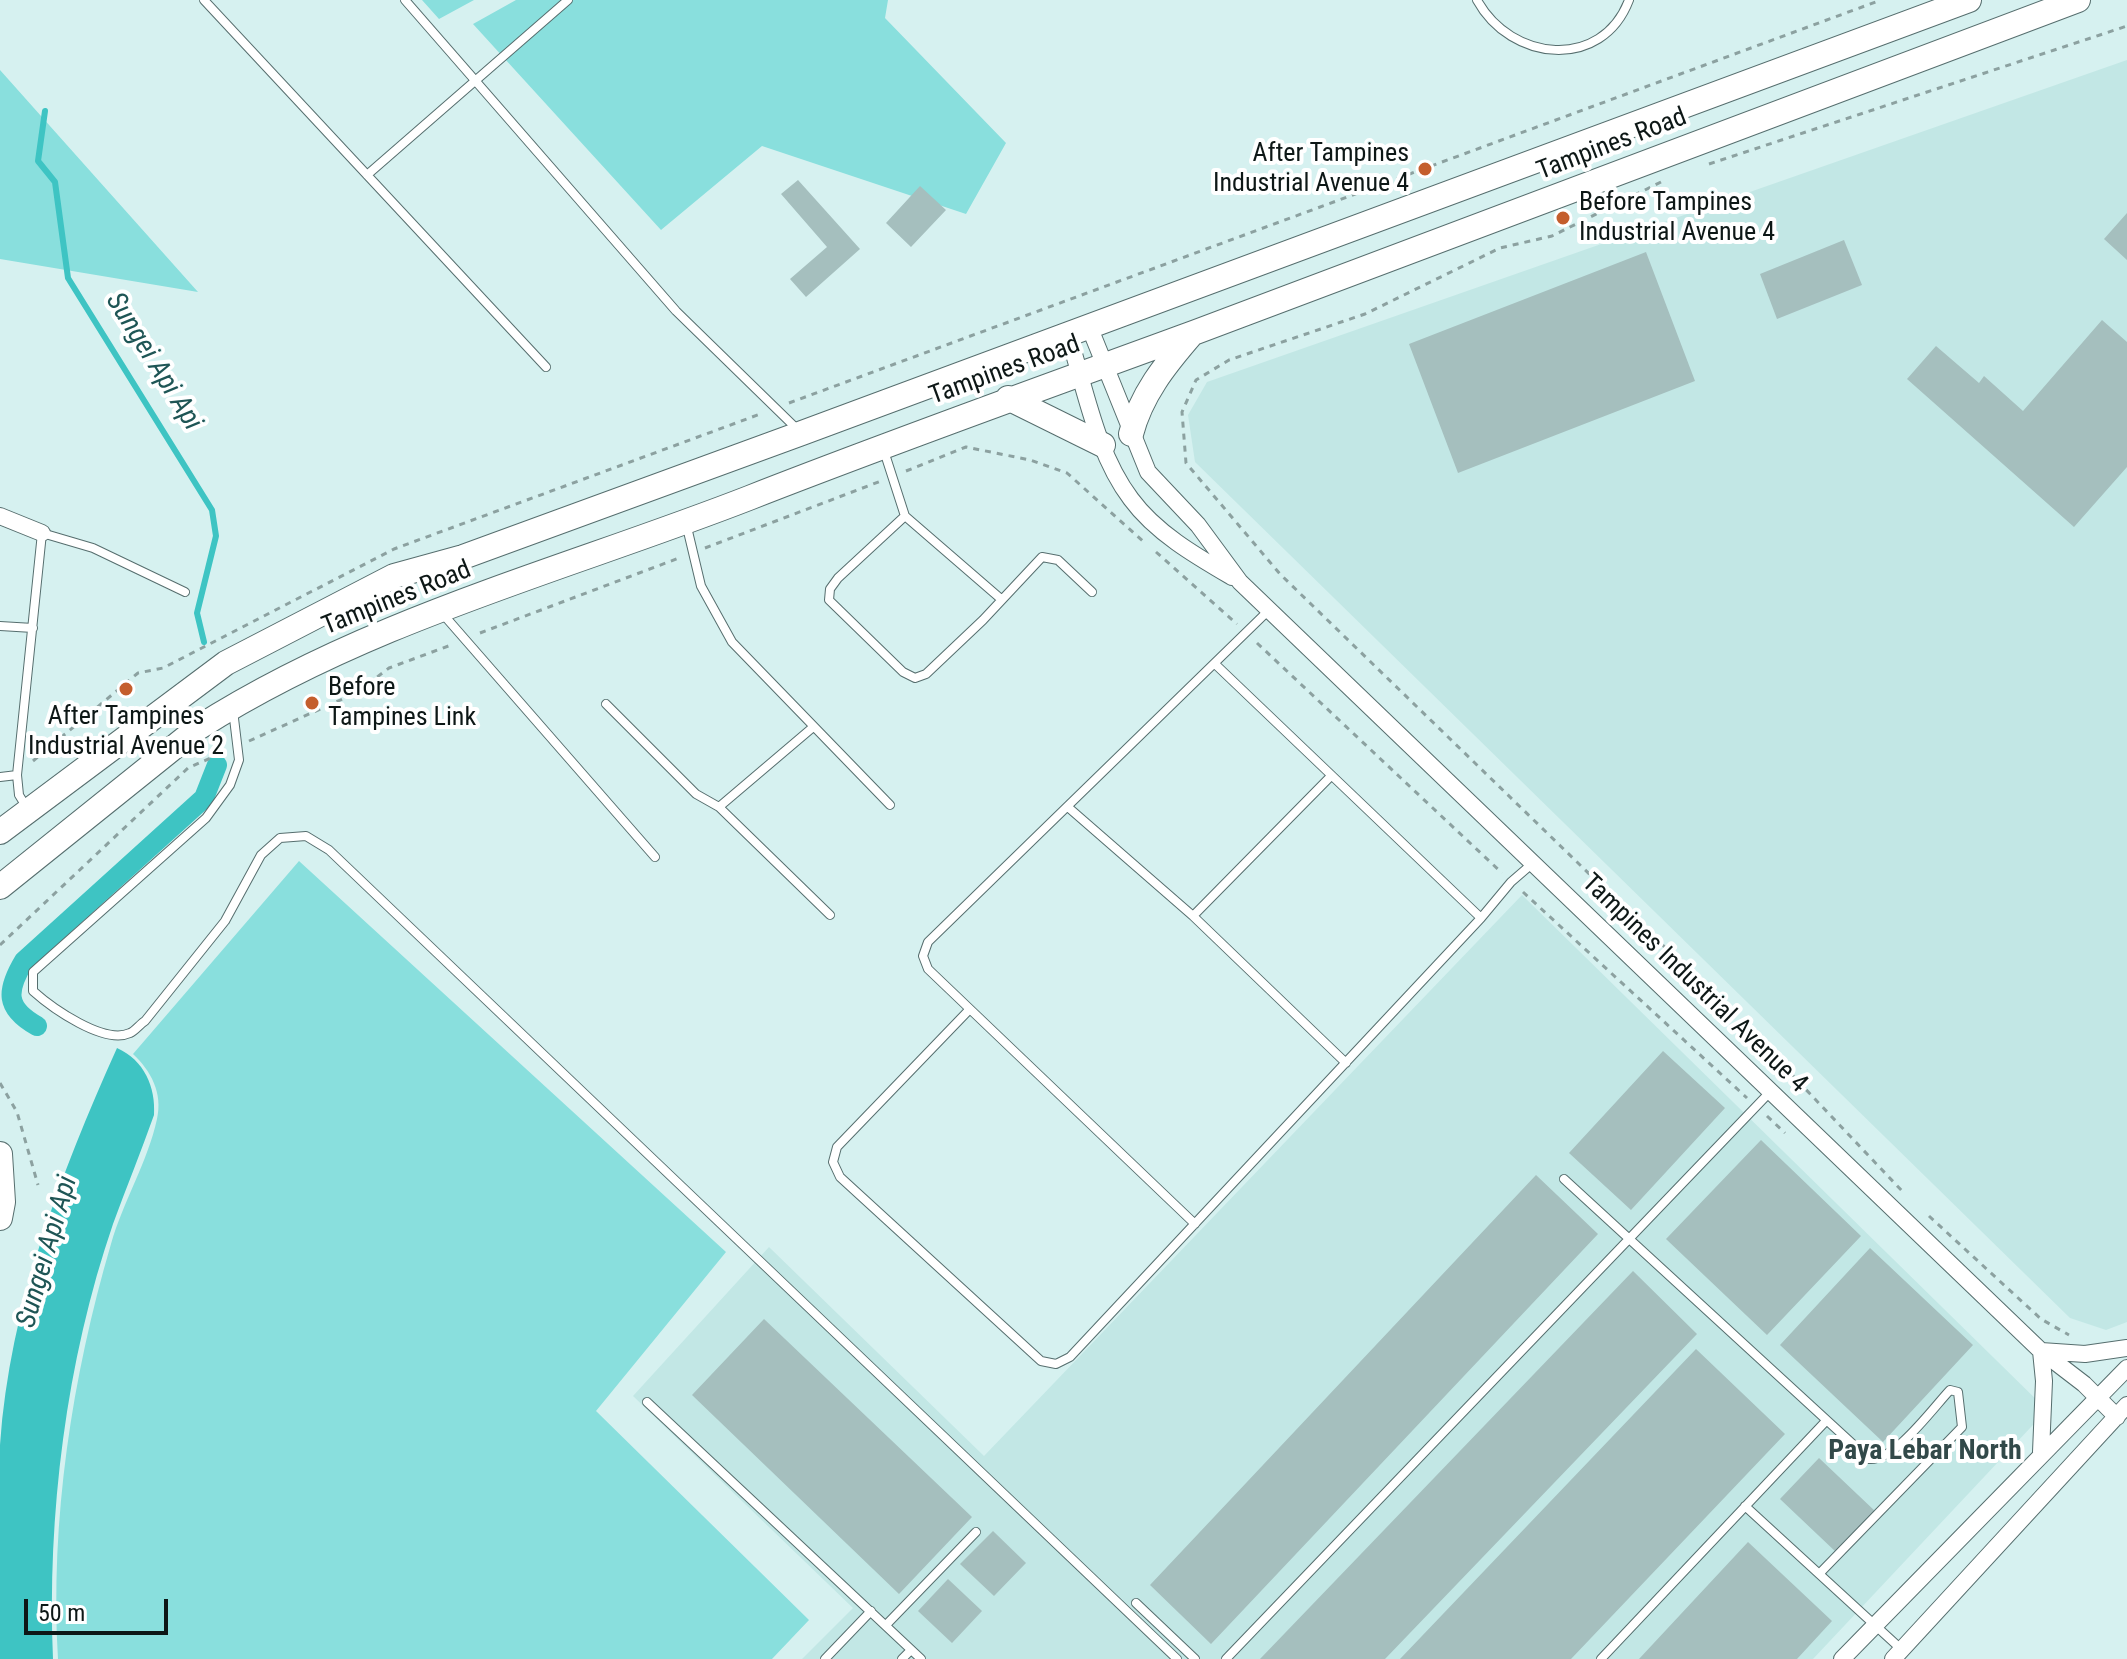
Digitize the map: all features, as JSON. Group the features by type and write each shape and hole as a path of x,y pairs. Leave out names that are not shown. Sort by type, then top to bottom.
{"main road":[{"name":"Tampines Road","path":"0,832 226,663 394,576 463,557 1969,0"},
{"name":"Tampines Road","path":"0,887 198,728 233,705 350,647 439,609 686,523 1008,398 1193,333 2078,0"},
{"path":"1131,434 1136,416 1162,369 1193,333"},
{"path":"1008,398 1103,445"},
{"path":"0,1154 3,1202 0,1218"}],"street":[{"name":"Tampines Industrial Avenue 4","path":"1079,330 1092,369 1103,445 1131,501 1179,545 1240,582"},
{"name":"Tampines Industrial Avenue 4","path":"1079,330 1092,369 1131,434 1148,472 1198,525 1240,582 2041,1351 2099,1397 2122,1411"},
{"path":"0,516 42,533"},
{"path":"2041,1452 2044,1381 2041,1351 2085,1354 2127,1348"},
{"path":"1842,1659 2041,1452 2127,1368"},
{"path":"1897,1654 2122,1411"}],"lane":[{"path":"204,0 546,367"},
{"path":"405,0 676,311 802,433"},
{"path":"367,175 568,0"},
{"path":"1477,0 1491,23 1512,40 1536,49 1562,50 1588,43 1610,29 1629,0"},
{"path":"882,446 905,516 1001,599"},
{"path":"905,516 838,578 830,589 829,600 903,672 915,678 926,674 1042,557 1050,556 1092,592"},
{"path":"686,523 701,586 732,642 812,728 890,805"},
{"path":"28,809 19,795 17,775 42,533 105,553 185,592"},
{"path":"439,609 655,857"},
{"path":"1195,1224 968,1011 928,969 923,956 928,942 1268,611"},
{"path":"0,626 33,628"},
{"path":"1215,664 1481,918"},
{"path":"606,704 696,794 719,807 830,915"},
{"path":"233,705 239,760 230,785 206,818 33,972 33,991 48,1005 105,1035 129,1033 145,1021 225,921 261,855 280,838 306,836 329,850 1177,1659"},
{"path":"719,807 812,728"},
{"path":"0,777 17,775"},
{"path":"1193,916 1330,777"},
{"path":"1069,808 1193,916 1346,1063"},
{"path":"968,1011 837,1147 833,1162 840,1177 1041,1361 1056,1364 1070,1357 1481,918 1511,882 1533,863"},
{"path":"1226,1659 1770,1092"},
{"path":"1564,1179 1858,1452 1877,1460 1892,1453 1950,1390 1958,1392 1964,1420 1962,1427 1820,1573"},
{"path":"647,1402 921,1659"},
{"path":"1601,1659 1825,1422"},
{"path":"1745,1506 1875,1622 1897,1654"},
{"path":"886,1625 976,1532"},
{"path":"1136,1603 1195,1659"},
{"path":"825,1659 871,1611"},
{"path":"902,1659 911,1650"}],"path":[{"path":"776,408 1881,0"},
{"path":"1703,166 2127,26"},
{"path":"1672,176 1552,236 1500,248 1365,314 1229,360 1196,380 1182,412 1186,463 1280,574 1742,1022 1911,1200"},
{"path":"1030,460 1067,473 1247,633 1511,882 1791,1138"},
{"path":"0,1083 17,1112 38,1185"},
{"path":"1922,1210 2041,1319 2079,1340"}],"shaded area":[{"path":"422,0 474,0 439,19"},
{"path":"516,0 888,0 885,18 1006,143 966,214 762,146 661,230 473,24"},
{"path":"2127,60 2127,1322 2106,1330 2070,1318 1195,462 1188,415 1207,382"},
{"path":"0,70 198,292 0,259"},
{"path":"299,861 726,1252 596,1411 809,1620 772,1659 58,1659 57,1554 75,1397 111,1244 157,1119 157,1091 145,1068 133,1054"},
{"path":"1522,895 2047,1410 1813,1659 802,1659 853,1608 633,1396 769,1247 984,1456"}],"water":[{"path":"117,1048 134,1060 146,1076 153,1094 154,1115 97,1276 72,1384 63,1439 53,1550 53,1659 0,1659 0,1445 14,1342 26,1291 58,1193"}],"building":[{"path":"798,180 860,249 806,297 790,279 827,247 781,194"},
{"path":"920,186 946,210 911,247 886,223"},
{"path":"2127,213 2127,260 2104,239"},
{"path":"1844,240 1862,285 1777,319 1760,274"},
{"path":"1646,252 1695,381 1458,473 1409,344"},
{"path":"2102,320 2127,342 2127,467 2074,527 1907,379 1936,346 1979,383 1984,376 2023,411"},
{"path":"1663,1051 1725,1108 1631,1210 1569,1153"},
{"path":"1761,1140 1861,1236 1767,1335 1666,1239"},
{"path":"1536,1175 1598,1234 1211,1644 1150,1585"},
{"path":"1870,1248 1973,1345 1883,1442 1780,1345"},
{"path":"1633,1271 1697,1334 1385,1659 1260,1659"},
{"path":"764,1319 972,1517 899,1594 692,1395"},
{"path":"1696,1349 1785,1434 1571,1659 1400,1659"},
{"path":"1819,1458 1876,1512 1837,1553 1780,1499"},
{"path":"993,1531 1026,1563 994,1596 960,1564"},
{"path":"1748,1542 1832,1621 1797,1659 1639,1659"},
{"path":"948,1579 982,1611 952,1643 918,1611"}],"waterway":[{"name":"Sungei Api Api","path":"45,111 38,161 55,182 68,278 212,510 216,536 197,613 204,642"},
{"name":"Sungei Api Api","path":"37,1026 19,1012 12,998 14,981 24,961 204,798 217,765"}],"place":[{"name":"After Tampines Industrial Avenue 4","path":"1425,169"},
{"name":"Before Tampines Industrial Avenue 4","path":"1563,218"},
{"name":"After Tampines Industrial Avenue 2","path":"126,689"},
{"name":"Before Tampines Link","path":"312,703"}],"district":[{"name":"Paya Lebar North","path":"1925,1452"}]}
